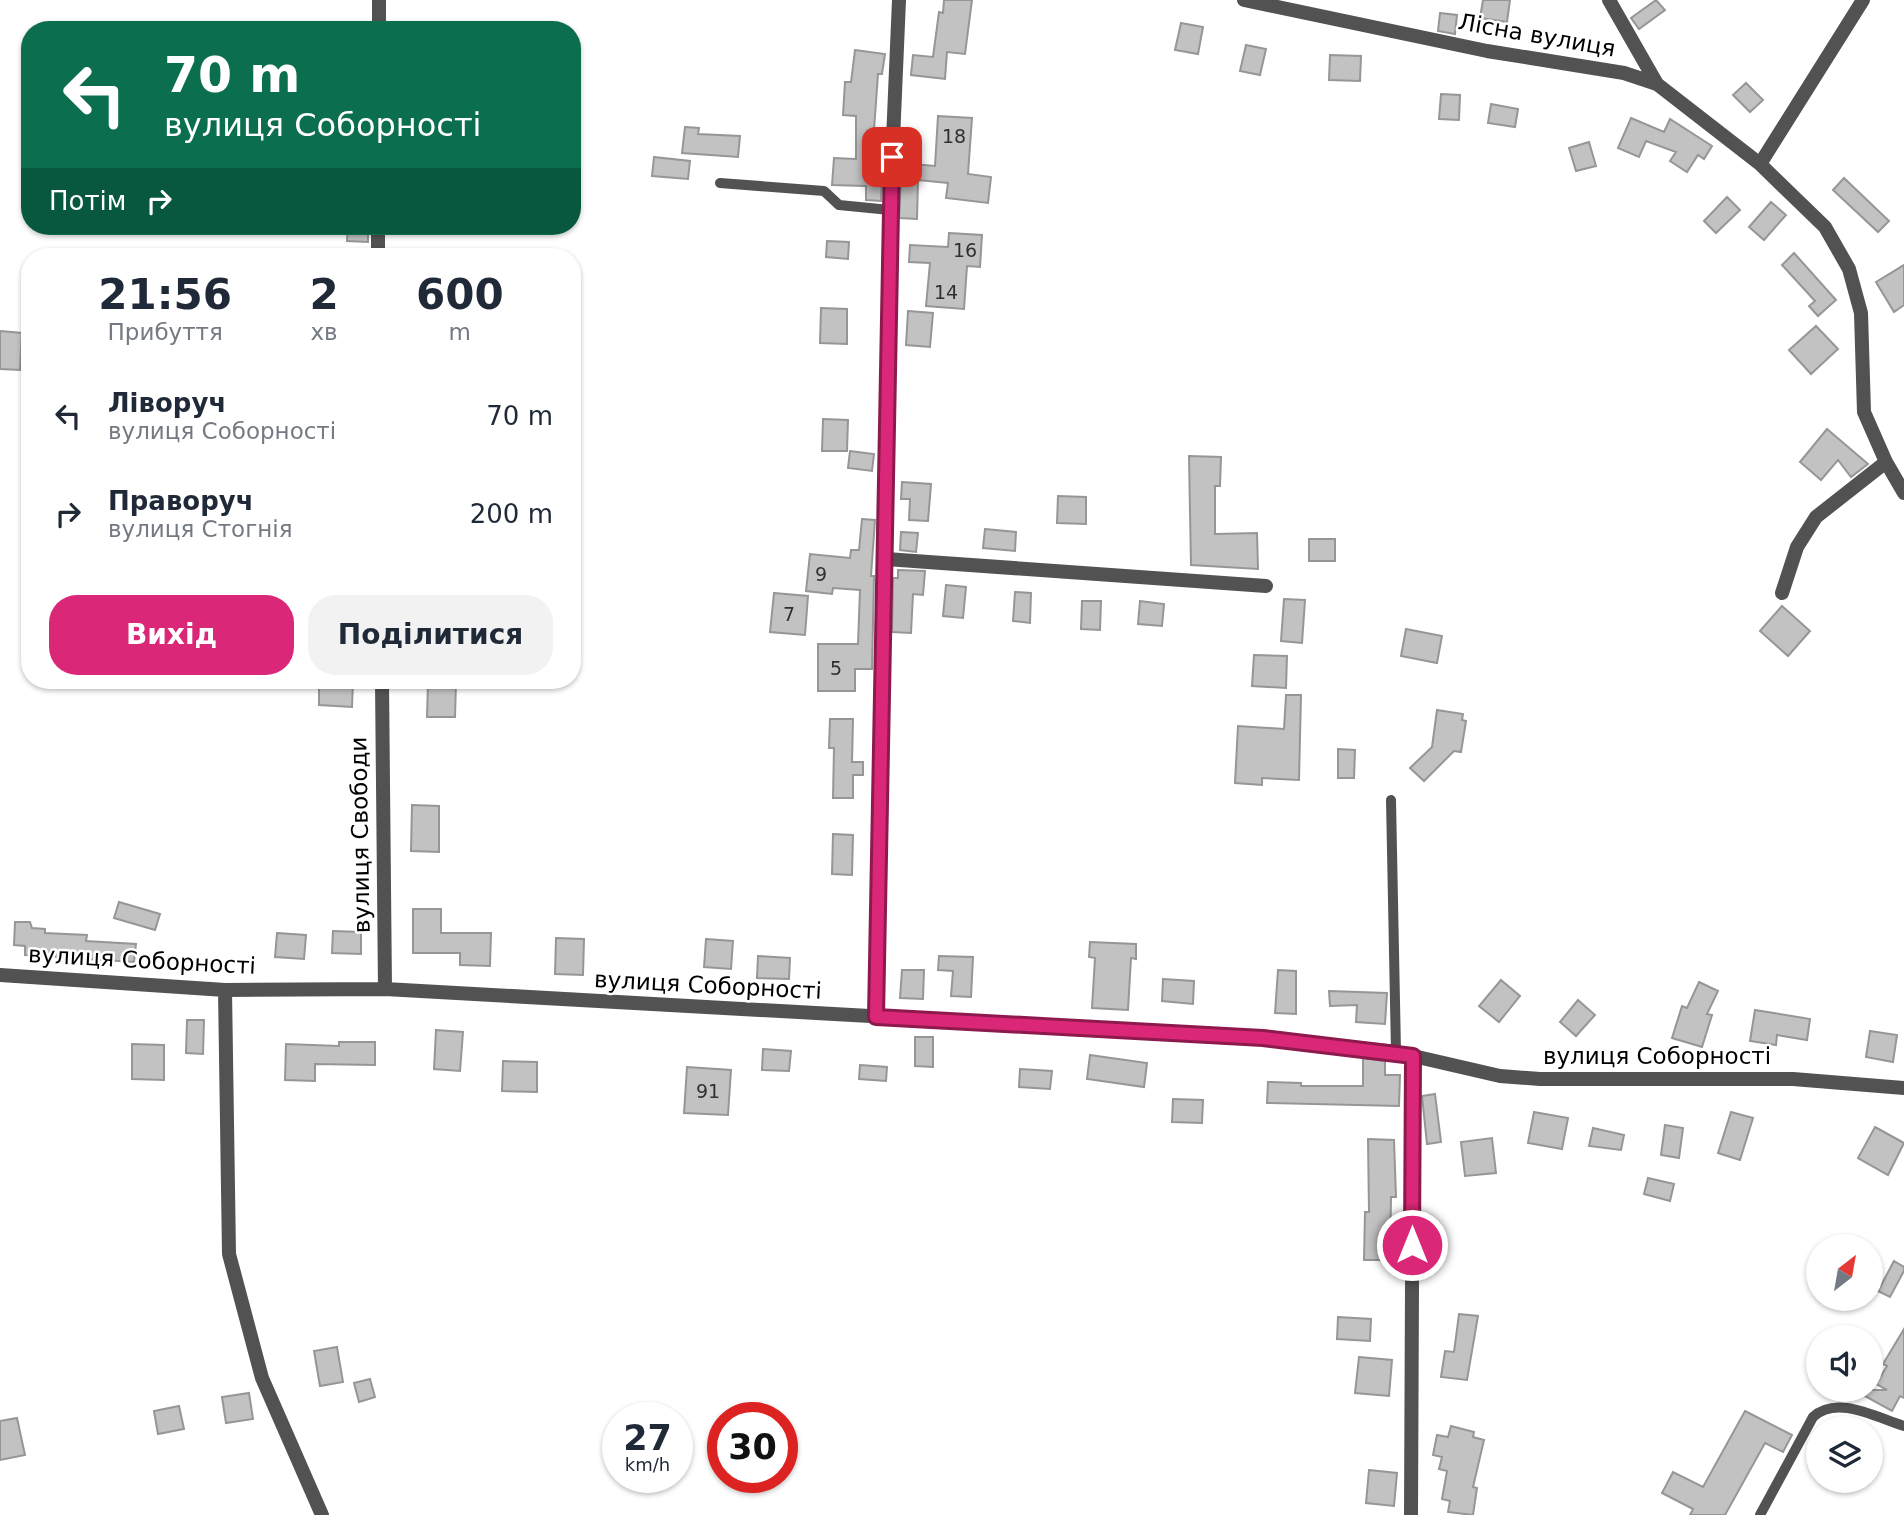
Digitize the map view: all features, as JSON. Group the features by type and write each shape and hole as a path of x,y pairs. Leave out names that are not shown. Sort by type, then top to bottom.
{"street":[{"path":"379,0 379,21"},
{"path":"876,1017 890,210 899,0"},
{"name":"Лісна вулиця","path":"1244,0 1487,51 1624,73 1657,84"},
{"path":"1609,0 1657,84 1760,164 1825,227 1849,269 1861,313 1864,412 1886,462 1904,492"},
{"path":"1760,164 1863,0"},
{"path":"1782,593 1797,547 1816,517 1886,462"},
{"path":"886,559 1266,586"},
{"name":"вулиця Свободи","path":"382,689 385,989"},
{"name":"вулиця Соборності","path":"0,975 225,990 385,989 1263,1038 1396,1052 1461,1070 1540,1079 1793,1079 1904,1088"},
{"path":"225,990 229,1254 262,1378 322,1515"},
{"path":"1411,1515 1413,1056"}],"lane":[{"path":"720,183 824,191 839,205 890,210"},
{"path":"1391,800 1396,1052"},
{"path":"1760,1515 1813,1417 1823,1408 1835,1405 1904,1426"}],"building":[{"path":"944,0 972,0 965,54 947,52 945,79 911,75 913,55 933,57 939,12 943,13"},
{"path":"1483,0 1510,0 1507,22 1480,18"},
{"path":"1656,0 1665,10 1639,29 1631,18"},
{"path":"1440,13 1457,15 1455,34 1438,31"},
{"path":"1181,23 1203,27 1198,54 1175,50"},
{"path":"1246,45 1266,49 1260,75 1240,71"},
{"path":"855,50 885,54 882,74 878,74 874,130 884,130 881,201 866,200 866,186 832,185 834,158 856,159 856,116 843,115 845,82 851,82"},
{"path":"1330,55 1361,56 1360,81 1329,80"},
{"path":"1746,83 1763,100 1750,112 1733,95"},
{"path":"1441,94 1460,95 1459,120 1439,119"},
{"path":"1491,104 1518,109 1515,127 1488,123"},
{"path":"938,116 972,118 968,174 991,177 988,203 946,198 948,183 918,180 917,219 899,218 902,163 935,166"},
{"path":"1631,118 1664,132 1670,119 1712,146 1704,159 1698,155 1687,172 1670,161 1676,152 1646,141 1639,157 1618,148"},
{"path":"685,127 699,128 698,134 740,136 738,157 682,153"},
{"path":"1589,142 1596,166 1576,171 1569,148"},
{"path":"654,157 690,161 688,179 652,176"},
{"path":"1844,178 1889,221 1878,232 1833,190"},
{"path":"1727,197 1740,210 1716,233 1704,221"},
{"path":"1771,202 1786,215 1764,240 1749,227"},
{"path":"949,233 982,235 980,267 967,266 964,309 926,306 930,263 909,262 910,245 948,247"},
{"path":"347,235 368,235 368,242 347,241"},
{"path":"827,241 849,242 848,259 826,257"},
{"path":"1794,253 1836,300 1818,316 1809,306 1815,301 1782,265"},
{"path":"1904,265 1904,305 1894,312 1876,282"},
{"path":"821,308 847,309 847,344 820,343"},
{"path":"908,311 933,313 930,347 906,345"},
{"path":"1816,326 1838,349 1811,374 1789,350"},
{"path":"0,331 21,333 20,370 0,369"},
{"path":"823,419 848,420 847,451 822,451"},
{"path":"1827,429 1868,464 1851,477 1838,460 1821,480 1800,462"},
{"path":"850,451 874,454 872,471 848,468"},
{"path":"1189,456 1221,457 1220,486 1215,486 1215,534 1257,533 1258,569 1191,565"},
{"path":"902,482 931,484 928,521 909,520 910,499 901,499"},
{"path":"1058,496 1086,497 1086,524 1057,523"},
{"path":"862,519 875,520 871,576 874,576 872,669 855,669 855,691 818,691 818,644 858,644 860,590 833,588 832,594 806,591 810,554 850,558 851,550 859,550"},
{"path":"985,529 1016,532 1015,551 983,548"},
{"path":"901,532 918,533 916,552 900,550"},
{"path":"1309,539 1335,539 1335,561 1309,561"},
{"path":"898,570 925,571 923,595 913,594 911,633 892,632 893,578 898,578"},
{"path":"946,585 966,587 963,618 943,616"},
{"path":"1015,592 1031,593 1030,623 1013,621"},
{"path":"774,593 808,596 805,635 770,632"},
{"path":"1284,599 1305,600 1302,643 1281,641"},
{"path":"1082,601 1101,601 1100,630 1081,629"},
{"path":"1140,601 1164,604 1162,626 1138,624"},
{"path":"1782,606 1810,631 1788,656 1760,631"},
{"path":"1406,629 1442,636 1437,663 1401,656"},
{"path":"1254,655 1287,656 1286,688 1252,686"},
{"path":"319,689 353,689 352,707 319,705"},
{"path":"428,689 456,689 455,717 427,717"},
{"path":"1286,695 1301,695 1299,780 1262,778 1262,785 1235,783 1238,726 1284,729"},
{"path":"1437,710 1463,714 1462,720 1466,721 1461,752 1454,751 1424,781 1410,768 1432,747"},
{"path":"830,719 853,719 852,762 863,762 863,775 853,775 853,798 833,798 834,748 829,748"},
{"path":"1338,749 1355,750 1354,778 1338,778"},
{"path":"412,805 439,806 439,852 411,851"},
{"path":"833,834 853,835 852,875 832,874"},
{"path":"119,902 160,914 155,930 114,918"},
{"path":"413,909 441,909 441,933 491,933 490,966 460,965 460,953 413,953"},
{"path":"15,922 30,922 32,928 45,929 45,933 87,935 86,941 136,944 134,962 86,959 85,962 60,961 60,957 25,955 25,946 14,945"},
{"path":"333,931 361,932 361,954 332,953"},
{"path":"277,933 306,935 304,959 275,957"},
{"path":"556,938 584,939 583,975 555,974"},
{"path":"706,939 733,941 731,969 704,967"},
{"path":"1090,942 1136,944 1136,959 1131,958 1128,1010 1092,1008 1095,958 1089,957"},
{"path":"758,956 790,958 789,979 757,978"},
{"path":"939,956 973,957 971,997 951,996 953,971 938,970"},
{"path":"902,970 924,970 923,999 900,998"},
{"path":"1278,970 1296,971 1296,1014 1275,1013"},
{"path":"1163,979 1194,981 1193,1004 1162,1001"},
{"path":"1501,980 1520,996 1499,1022 1479,1006"},
{"path":"1699,982 1718,991 1707,1014 1712,1015 1702,1047 1672,1038 1682,1006 1687,1008"},
{"path":"1329,991 1387,993 1385,1024 1356,1022 1357,1005 1330,1006"},
{"path":"1578,1000 1595,1015 1576,1036 1560,1022"},
{"path":"1755,1010 1810,1019 1807,1040 1777,1035 1776,1045 1750,1041"},
{"path":"187,1020 204,1020 203,1054 186,1053"},
{"path":"436,1030 463,1032 460,1071 434,1069"},
{"path":"1870,1031 1897,1035 1893,1062 1866,1057"},
{"path":"915,1037 933,1037 933,1067 915,1066"},
{"path":"339,1042 375,1042 375,1065 315,1064 315,1081 285,1080 286,1044 339,1046"},
{"path":"132,1044 164,1045 164,1080 132,1079"},
{"path":"763,1049 791,1051 789,1071 762,1070"},
{"path":"1090,1055 1147,1063 1144,1087 1087,1079"},
{"path":"1363,1058 1385,1061 1385,1075 1400,1075 1399,1106 1267,1103 1268,1082 1301,1083 1301,1086 1363,1086"},
{"path":"503,1061 537,1062 537,1092 502,1091"},
{"path":"860,1065 887,1067 886,1081 859,1079"},
{"path":"687,1067 731,1070 728,1115 684,1113"},
{"path":"1020,1069 1052,1071 1050,1089 1019,1087"},
{"path":"1435,1094 1441,1142 1427,1144 1422,1096"},
{"path":"1173,1099 1203,1100 1202,1123 1172,1122"},
{"path":"1534,1112 1568,1118 1562,1149 1528,1143"},
{"path":"1731,1112 1753,1118 1740,1160 1718,1153"},
{"path":"1665,1125 1683,1128 1679,1158 1661,1155"},
{"path":"1875,1127 1904,1143 1888,1175 1858,1158"},
{"path":"1593,1128 1624,1135 1621,1150 1589,1146"},
{"path":"1492,1138 1496,1173 1465,1176 1461,1142"},
{"path":"1368,1139 1394,1140 1396,1197 1391,1197 1390,1260 1364,1260 1365,1212 1369,1212"},
{"path":"1648,1178 1674,1184 1670,1201 1644,1194"},
{"path":"1894,1261 1904,1267 1890,1297 1883,1294 1883,1282"},
{"path":"1459,1314 1478,1316 1467,1380 1441,1377 1445,1351 1454,1352"},
{"path":"1338,1317 1371,1319 1370,1341 1337,1339"},
{"path":"1904,1329 1904,1398 1900,1396 1892,1411 1876,1402 1883,1402 1883,1390 1887,1390 1883,1388 1883,1373 1887,1366 1883,1364"},
{"path":"337,1347 343,1382 320,1386 314,1351"},
{"path":"1359,1357 1392,1360 1389,1396 1355,1393"},
{"path":"370,1379 375,1397 359,1402 354,1383"},
{"path":"249,1393 253,1419 226,1423 222,1397"},
{"path":"179,1406 184,1429 158,1434 154,1411"},
{"path":"1745,1411 1792,1435 1783,1452 1765,1443 1725,1515 1690,1515 1693,1509 1662,1493 1673,1472 1703,1487"},
{"path":"17,1418 25,1455 0,1460 0,1421"},
{"path":"1451,1426 1474,1432 1473,1437 1484,1440 1473,1487 1477,1488 1473,1515 1448,1512 1450,1501 1442,1499 1447,1471 1439,1469 1442,1457 1433,1455 1437,1435 1448,1437"},
{"path":"1369,1470 1397,1473 1394,1506 1366,1503"}],"route":[{"path":"892,157 876,1017 1263,1038 1413,1056 1412,1245"}]}
